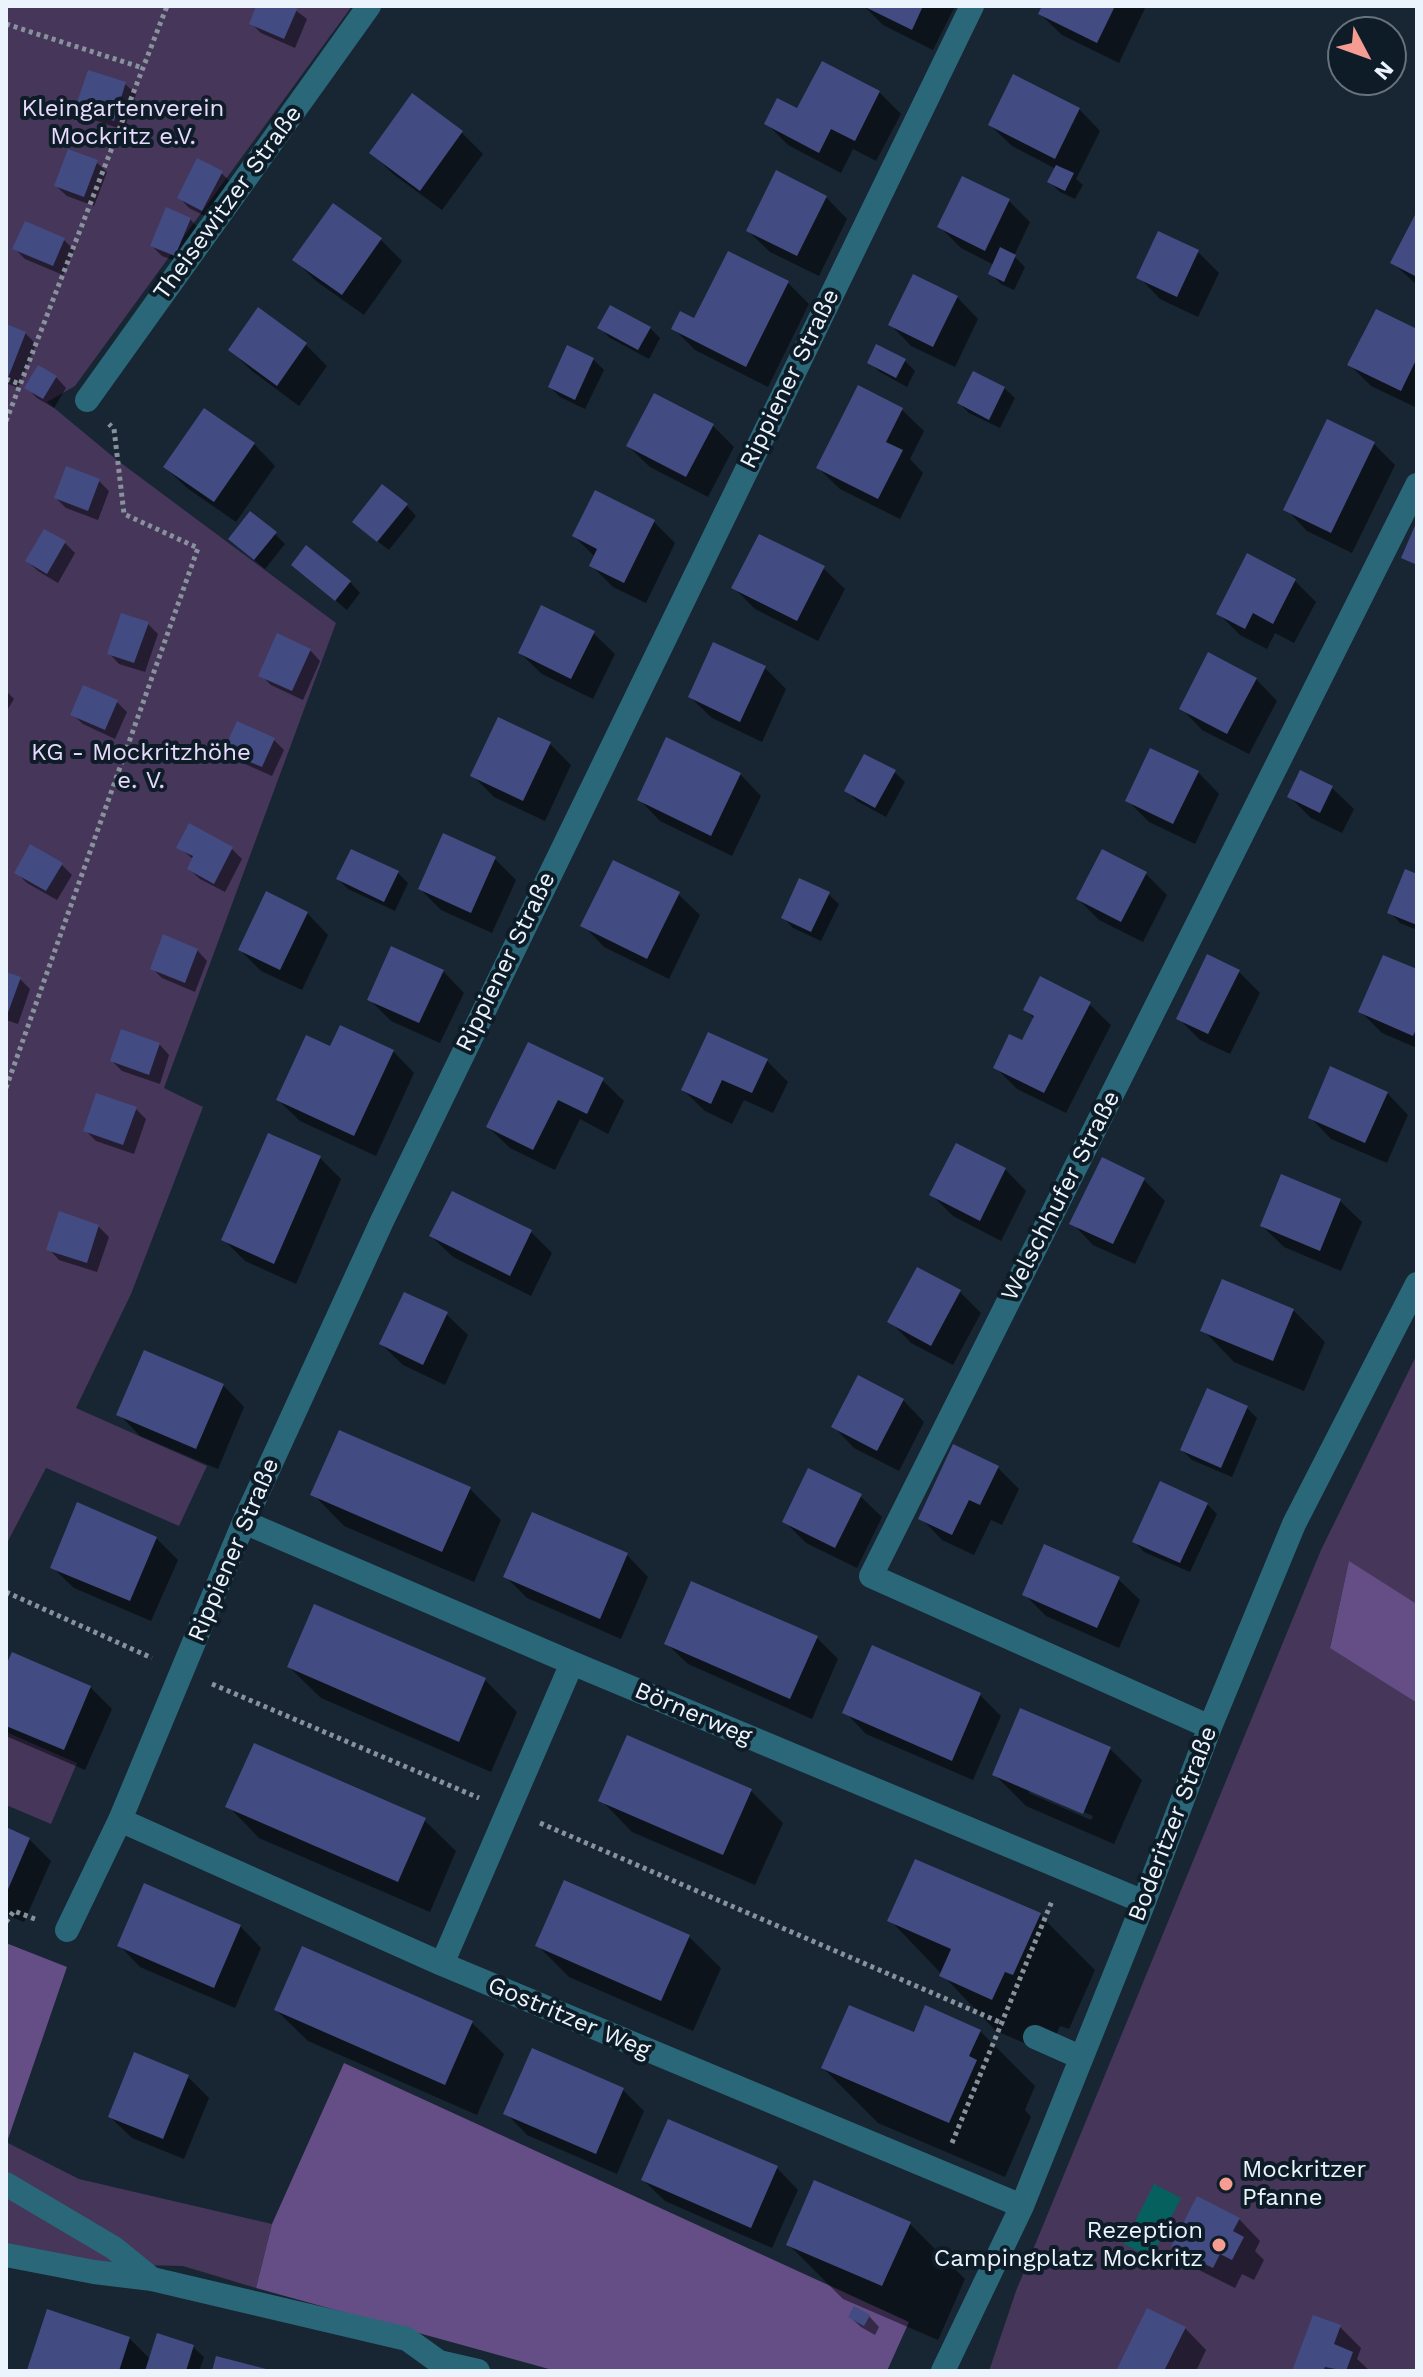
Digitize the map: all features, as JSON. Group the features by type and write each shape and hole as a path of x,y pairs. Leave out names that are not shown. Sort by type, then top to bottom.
{"street":[{"name":"Theisewitzer Straße","path":"87,400 369,6"},
{"name":"Rippiener Straße","path":"67,1930 120,1820 244,1522 388,1207 972,6"},
{"name":"Welschhufer Straße","path":"1210,1727 871,1576 1417,485"},
{"name":"Boderitzer Straße","path":"943,2371 1022,2206 1144,1902 1210,1727 1294,1524 1417,1284"},
{"name":"Börnerweg","path":"244,1522 1144,1902"},
{"path":"442,1964 572,1663"},
{"name":"Gostritzer Weg","path":"120,1820 442,1964 1022,2206"},
{"path":"1035,2037 1080,2057"},
{"path":"6,2184 114,2248 152,2279"},
{"path":"6,2255 94,2272 152,2279 407,2339 439,2362 478,2371"}],"path":[{"path":"6,421 167,6"},
{"path":"6,24 143,68"},
{"path":"6,379 20,384"},
{"path":"6,1088 198,548 124,514 114,429 87,400"},
{"path":"6,1592 183,1672 830,1947 986,2017"}],"green space":[{"path":"6,6 352,6 75,386 47,402 117,460 336,623 164,1088 203,1107 131,1294 76,1408 207,1466 179,1526 46,1468 6,1545"},
{"path":"1417,1354 1417,1604 1349,1562 1330,1647 1417,1703 1417,2371 989,2371 1016,2291 1321,1550"},
{"path":"6,1732 77,1763 51,1824 6,1805"},
{"path":"6,2142 79,2179 272,2224 256,2288 183,2266 6,2262"}],"shaded area":[{"path":"1349,1561 1417,1604 1417,1703 1330,1648"},
{"path":"6,1943 67,1967 7,2142 6,2142"},
{"path":"344,2063 909,2322 887,2371 556,2371 256,2288 272,2224"},
{"path":"1154,2184 1181,2198 1151,2258 1124,2244"}],"building":[{"path":"256,6 298,7 284,39 249,24"},
{"path":"863,6 923,6 912,30"},
{"path":"1042,6 1115,6 1097,43 1038,14"},
{"path":"822,61 880,91 855,141 831,129 819,153 764,124 777,98 797,108"},
{"path":"88,70 126,82 114,121 75,108"},
{"path":"1013,74 1080,108 1055,159 988,125"},
{"path":"412,93 463,131 420,191 369,153"},
{"path":"68,149 98,160 84,197 54,186"},
{"path":"197,158 223,171 202,211 177,198"},
{"path":"1056,165 1074,173 1065,191 1047,182"},
{"path":"776,170 827,196 797,256 746,231"},
{"path":"962,176 1010,199 985,251 937,227"},
{"path":"333,203 382,238 342,295 292,260"},
{"path":"166,207 191,218 175,256 150,246"},
{"path":"1417,211 1417,277 1390,263"},
{"path":"25,221 65,238 53,266 12,249"},
{"path":"1158,231 1199,250 1177,297 1136,278"},
{"path":"1000,247 1016,255 1004,282 988,274"},
{"path":"728,251 789,281 746,367 671,329 680,311 694,318"},
{"path":"913,274 958,296 933,347 888,325"},
{"path":"610,305 651,327 638,350 597,328"},
{"path":"258,307 307,343 277,386 228,350"},
{"path":"1376,309 1417,329 1417,358 1401,391 1347,365"},
{"path":"6,324 26,332 6,383"},
{"path":"876,344 906,359 896,378 867,363"},
{"path":"567,345 594,358 575,400 548,387"},
{"path":"38,365 57,376 43,399 24,388"},
{"path":"973,371 1005,387 989,420 957,403"},
{"path":"858,385 903,408 886,442 903,450 878,499 816,468"},
{"path":"654,393 714,424 686,477 626,446"},
{"path":"204,408 255,443 214,502 163,467"},
{"path":"1327,419 1375,442 1331,533 1283,510"},
{"path":"66,466 100,479 88,511 54,498"},
{"path":"382,484 408,504 377,542 352,522"},
{"path":"595,490 655,520 624,583 589,566 597,549 572,536"},
{"path":"250,511 277,532 254,560 228,539"},
{"path":"1417,521 1417,565 1401,558"},
{"path":"44,529 66,541 47,574 25,561"},
{"path":"759,534 825,566 797,621 731,588"},
{"path":"306,545 351,581 335,601 291,565"},
{"path":"1247,553 1296,579 1273,624 1253,613 1245,629 1216,614"},
{"path":"541,605 595,631 571,679 518,653"},
{"path":"121,613 149,622 134,663 107,654"},
{"path":"277,633 311,649 292,691 258,676"},
{"path":"713,642 766,666 740,722 688,697"},
{"path":"1208,652 1257,678 1227,734 1179,709"},
{"path":"83,685 118,700 105,730 70,715"},
{"path":"498,717 551,742 523,801 470,776"},
{"path":"237,721 275,738 262,767 223,751"},
{"path":"666,737 741,773 711,836 637,800"},
{"path":"1150,748 1199,771 1173,824 1125,801"},
{"path":"864,754 896,770 875,808 844,791"},
{"path":"1300,770 1333,786 1320,813 1287,797"},
{"path":"189,823 233,847 214,884 187,869 193,856 176,848"},
{"path":"443,833 496,857 471,913 418,889"},
{"path":"30,844 63,863 46,891 14,873"},
{"path":"351,849 399,871 384,902 336,879"},
{"path":"1102,849 1147,872 1121,922 1076,899"},
{"path":"613,860 680,892 647,959 580,926"},
{"path":"1405,869 1417,874 1417,925 1387,913"},
{"path":"799,878 830,892 811,932 781,918"},
{"path":"266,891 308,912 280,970 238,950"},
{"path":"163,934 198,949 185,983 150,969"},
{"path":"391,946 444,970 419,1023 367,1000"},
{"path":"1207,954 1240,970 1208,1034 1176,1019"},
{"path":"1383,955 1417,969 1417,1027 1413,1036 1358,1012"},
{"path":"6,972 21,977 6,1018"},
{"path":"1040,976 1091,1002 1044,1093 993,1068 1009,1034 1022,1040 1034,1016 1023,1010"},
{"path":"340,1025 394,1050 354,1136 276,1100 306,1035 330,1046"},
{"path":"121,1029 160,1043 149,1075 110,1061"},
{"path":"708,1032 768,1059 752,1093 722,1080 711,1104 681,1090"},
{"path":"528,1042 604,1078 587,1114 558,1100 533,1150 486,1127"},
{"path":"1330,1066 1388,1092 1365,1143 1308,1118"},
{"path":"96,1093 137,1107 123,1145 83,1131"},
{"path":"268,1133 321,1156 274,1264 221,1240"},
{"path":"956,1143 1006,1168 980,1221 929,1195"},
{"path":"1102,1157 1145,1178 1113,1244 1069,1224"},
{"path":"1281,1174 1341,1199 1320,1251 1260,1226"},
{"path":"452,1191 532,1230 510,1276 429,1236"},
{"path":"59,1211 99,1225 87,1263 46,1250"},
{"path":"917,1267 961,1290 931,1346 887,1322"},
{"path":"1222,1279 1294,1309 1273,1361 1200,1331"},
{"path":"404,1292 448,1312 423,1365 379,1344"},
{"path":"144,1350 224,1384 196,1449 116,1415"},
{"path":"858,1375 904,1399 877,1451 831,1427"},
{"path":"1207,1388 1248,1406 1221,1468 1180,1450"},
{"path":"339,1430 471,1487 442,1552 310,1495"},
{"path":"953,1444 999,1466 980,1505 969,1500 952,1535 918,1519"},
{"path":"808,1468 862,1494 835,1548 782,1522"},
{"path":"1160,1481 1208,1503 1180,1563 1132,1542"},
{"path":"77,1502 157,1537 130,1601 50,1568"},
{"path":"532,1512 628,1553 600,1619 503,1577"},
{"path":"1044,1544 1120,1577 1097,1628 1022,1595"},
{"path":"691,1581 818,1636 790,1699 664,1644"},
{"path":"314,1604 486,1678 459,1742 287,1667"},
{"path":"872,1645 981,1693 952,1761 842,1713"},
{"path":"12,1652 91,1686 64,1750 6,1726 6,1665"},
{"path":"1020,1708 1111,1747 1083,1814 992,1775"},
{"path":"627,1735 752,1789 723,1855 598,1801"},
{"path":"254,1743 426,1818 398,1882 225,1807"},
{"path":"6,1827 30,1838 6,1894"},
{"path":"915,1859 1041,1913 1013,1975 1005,1972 992,2000 939,1976 951,1949 887,1921"},
{"path":"564,1880 690,1935 661,2001 535,1946"},
{"path":"144,1883 241,1925 214,1988 117,1946"},
{"path":"302,1946 473,2021 445,2085 274,2010"},
{"path":"849,2005 914,2032 925,2005 981,2030 969,2056 977,2060 949,2123 821,2068"},
{"path":"532,2048 624,2088 596,2154 503,2114"},
{"path":"134,2052 189,2075 163,2139 108,2117"},
{"path":"668,2119 778,2166 751,2228 641,2180"},
{"path":"814,2180 911,2222 882,2286 786,2245"},
{"path":"1197,2196 1240,2218 1233,2231 1244,2237 1232,2260 1220,2254 1213,2268 1171,2247"},
{"path":"854,2306 870,2315 864,2326 848,2317"},
{"path":"1147,2308 1186,2327 1164,2371 1116,2371"},
{"path":"47,2309 130,2337 119,2371 27,2370"},
{"path":"1313,2315 1341,2325 1334,2344 1353,2352 1346,2371 1325,2367 1323,2371 1292,2371"},
{"path":"157,2333 194,2345 186,2371 145,2371"},
{"path":"216,2356 270,2370 270,2371 212,2371"}],"place":[{"name":"Mockritzer Pfanne","path":"1226,2184"},
{"name":"Rezeption Campingplatz Mockritz","path":"1219,2245"}],"park label":[{"name":"Kleingartenverein Mockritz e.V.","path":"123,123"},
{"name":"KG - Mockritzhöhe e. V.","path":"141,767"}]}
